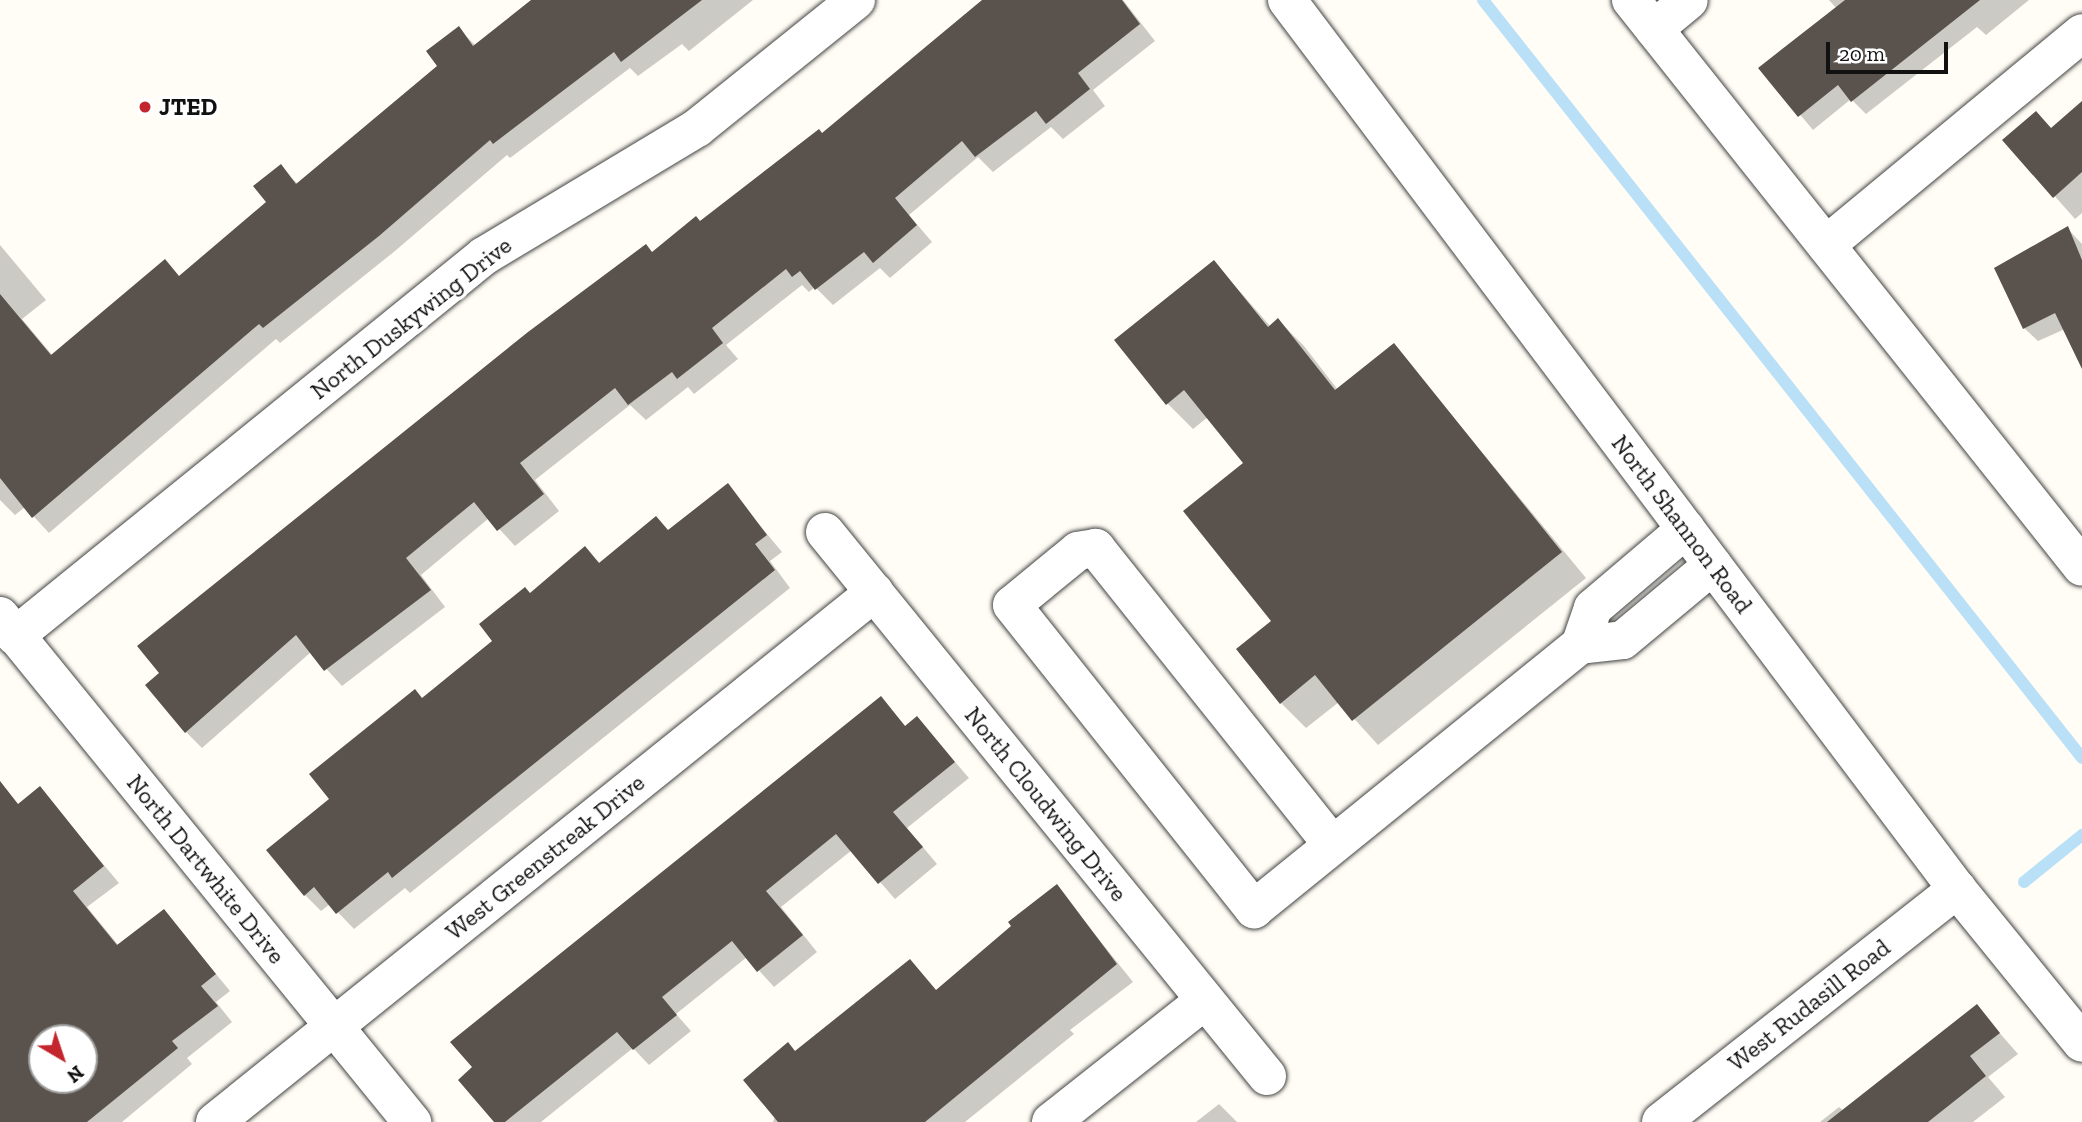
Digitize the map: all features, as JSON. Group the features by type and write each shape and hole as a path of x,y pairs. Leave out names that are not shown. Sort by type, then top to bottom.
{"street":[{"name":"North Duskywing Drive","path":"8,626 484,256 696,128 856,0"},
{"name":"North Shannon Road","path":"1287,0 1957,889 2082,1044"},
{"path":"1689,0 1642,14 2082,567"},
{"path":"1826,246 2082,33"},
{"path":"1332,844 1096,548 1078,551 1012,605 1254,909 1580,645 1594,608 1686,529"},
{"name":"North Cloudwing Drive","path":"825,532 1267,1076"},
{"path":"1580,645 1623,640 1713,565"},
{"name":"West Greenstreak Drive","path":"215,1122 875,592"},
{"name":"North Dartwhite Drive","path":"8,626 412,1122"},
{"name":"West Rudasill Road","path":"1661,1122 1957,889"},
{"path":"1051,1122 1204,1000"}],"building":[{"path":"531,0 702,0 621,62 614,52 493,144 490,140 379,236 263,328 259,324 32,518 0,478 0,294 51,355 165,259 179,276 266,202 253,186 281,164 296,184 437,66 426,51 459,26 473,46"},
{"path":"982,0 1122,0 1140,24 1078,73 1090,89 1046,124 1036,111 975,157 962,141 895,198 917,225 873,263 864,252 815,290 800,271 792,277 786,269 712,328 723,343 677,379 672,372 628,405 615,388 520,463 544,494 497,531 474,502 406,558 431,590 324,671 296,635 185,733 145,685 159,673 137,646 528,332 646,244 652,252 696,216 700,221 819,129 822,133"},
{"path":"1845,0 1980,0 1851,102 1838,85 1798,117 1758,68"},
{"path":"2082,101 2082,172 2053,198 2002,140 2036,111 2051,128"},
{"path":"2068,226 2082,260 2082,369 2055,313 2023,329 1994,268"},
{"path":"1214,260 1268,327 1278,318 1335,390 1394,343 1562,552 1352,721 1315,675 1280,704 1236,649 1271,621 1183,511 1243,463 1184,390 1166,405 1114,340"},
{"path":"728,483 767,535 755,544 775,570 392,878 388,872 336,914 314,887 304,896 266,850 329,799 309,774 415,689 422,698 492,641 479,624 525,587 530,593 585,546 599,563 656,516 668,530"},
{"path":"881,696 905,726 917,716 955,762 893,812 923,847 878,884 836,834 766,891 803,935 757,972 732,941 662,997 677,1015 633,1050 617,1032 505,1122 494,1122 458,1080 472,1067 450,1042"},
{"path":"0,781 18,804 40,786 104,866 73,891 117,945 164,909 216,974 201,986 218,1006 172,1041 178,1048 87,1122 0,1122"},
{"path":"1057,884 1117,964 925,1122 778,1122 743,1080 788,1042 795,1051 910,959 936,990 1011,926 1008,922"},
{"path":"1977,1004 2000,1033 1970,1056 1986,1076 1928,1122 1827,1122"}],"waterway":[{"path":"1483,0 2082,758"},
{"path":"2024,882 2082,835"}],"place":[{"name":"JTED","path":"145,107"}]}
